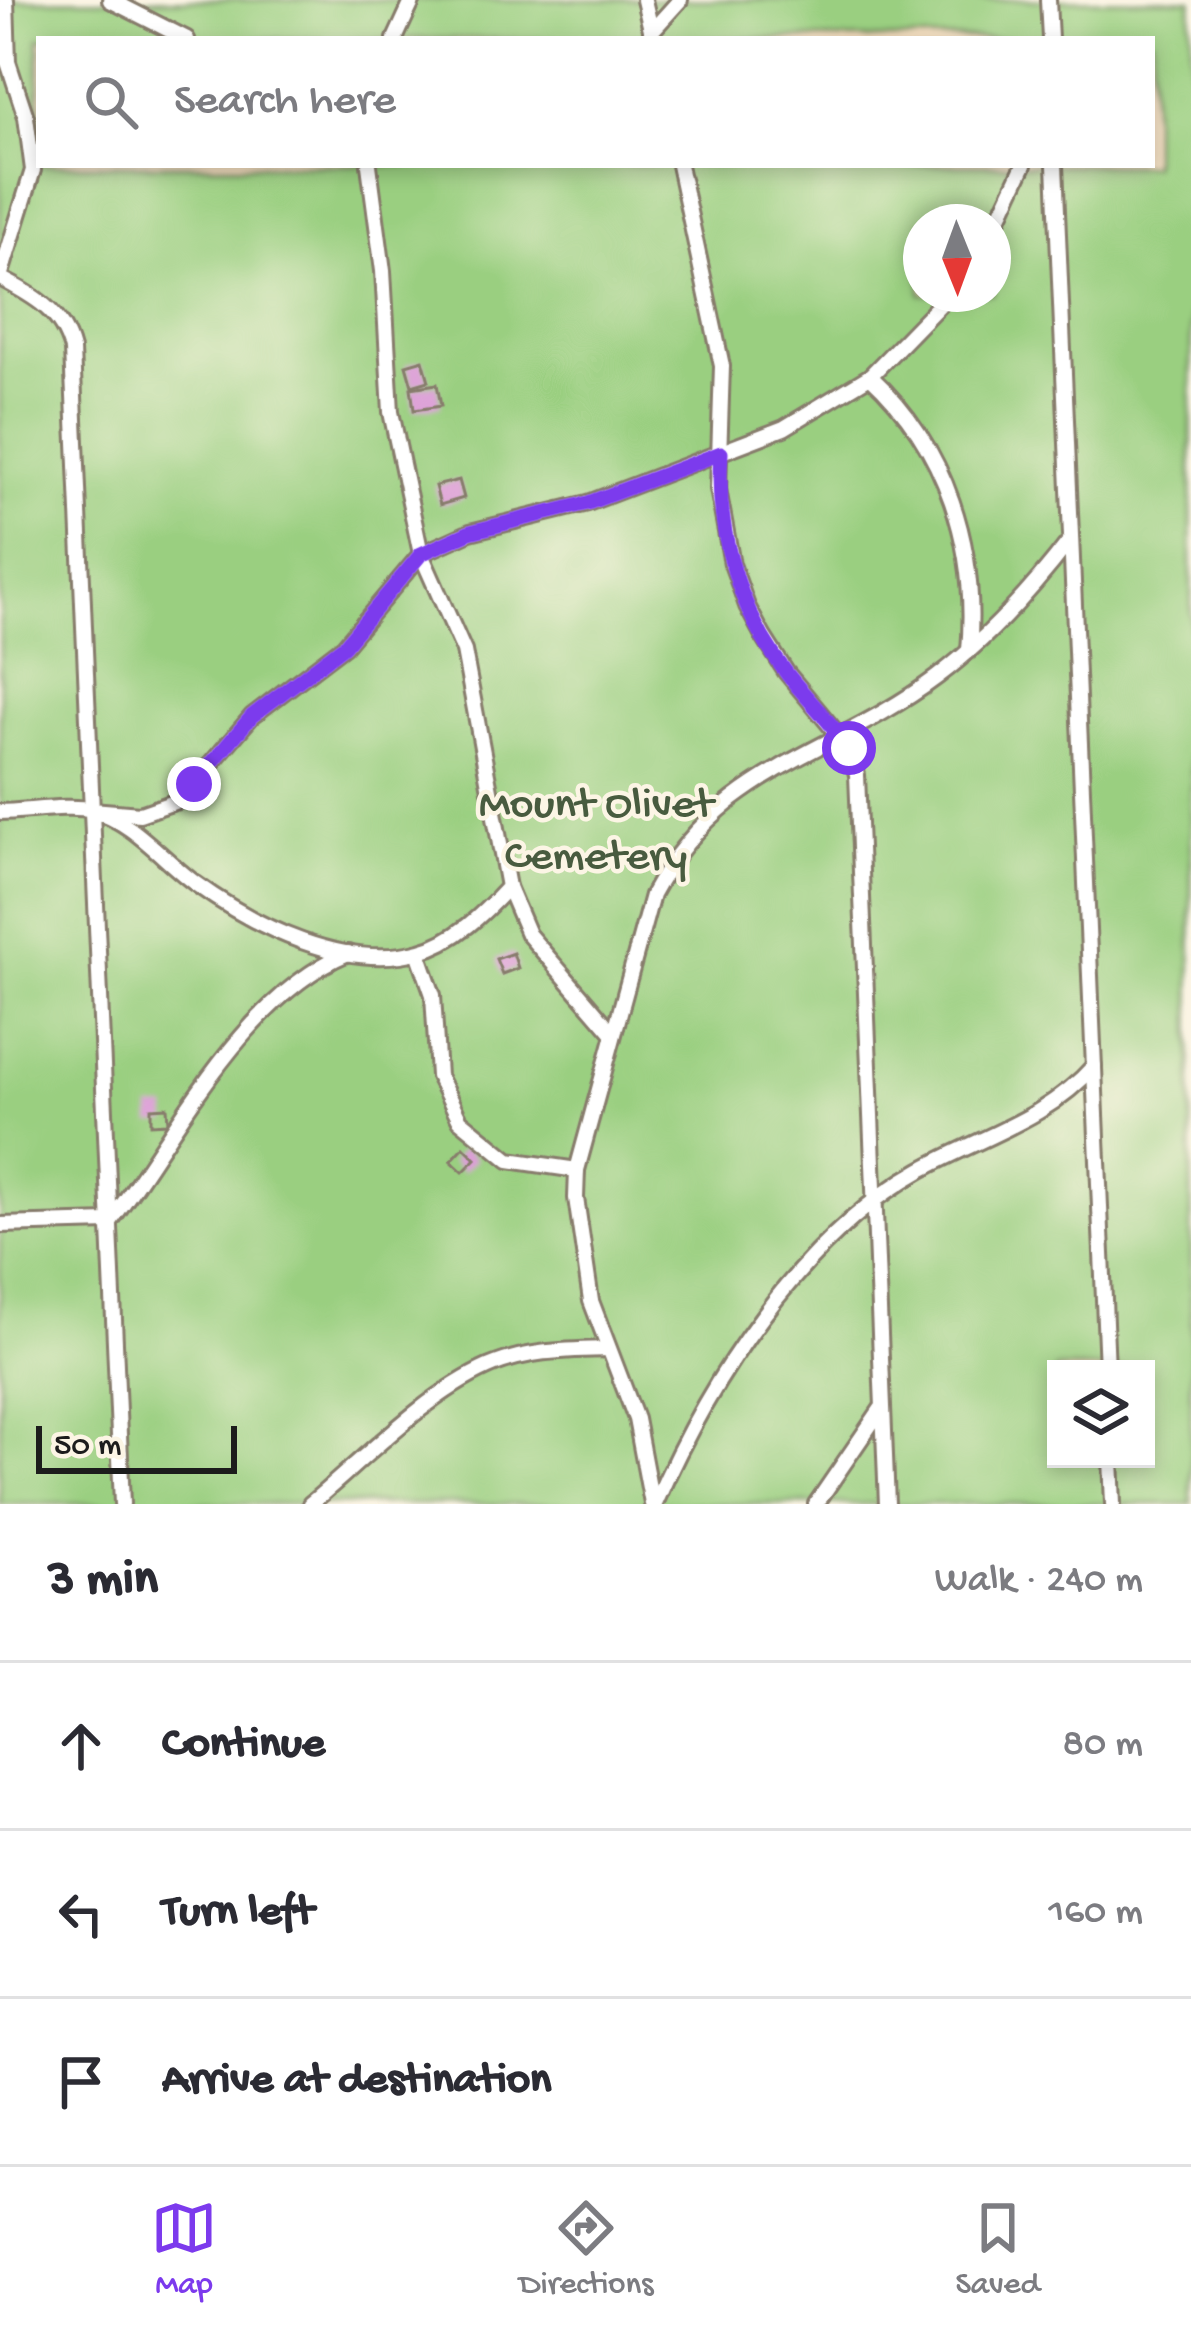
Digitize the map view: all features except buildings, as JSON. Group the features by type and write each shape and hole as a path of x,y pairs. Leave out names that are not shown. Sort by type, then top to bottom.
{"lane":[{"path":"6,0 8,62 26,117 33,170 0,278 61,320 72,350 122,1504"},
{"path":"110,0 182,36"},
{"path":"396,36 413,0"},
{"path":"644,0 652,35"},
{"path":"652,35 680,0"},
{"path":"1048,0 1050,36"},
{"path":"680,168 722,366 722,515 747,606 785,672 849,748 857,775 887,1504"},
{"path":"1006,204 1023,168"},
{"path":"1055,168 1107,1360"},
{"path":"370,172 392,412 421,554 464,651 508,887 528,934 613,1034"},
{"path":"0,812 92,809 140,814 180,800 252,716 344,646 421,554 470,532 588,503 784,428 871,376 933,312"},
{"path":"871,376 916,425 939,462 967,559 973,610 969,651"},
{"path":"653,1504 636,1419 591,1301 576,1198 577,1170 652,895 673,856 712,815 766,773 841,736 936,678 1012,611 1071,539"},
{"path":"92,809 150,842 192,881 231,908 316,946 348,953 418,952 467,927 508,887"},
{"path":"418,952 433,995 438,1076 460,1120 509,1160 577,1170"},
{"path":"110,1222 223,1061 292,986 316,966 348,953"},
{"path":"653,1504 726,1365 823,1247 874,1199 920,1171 1037,1115 1074,1089 1094,1066"},
{"path":"0,1225 110,1222"},
{"path":"310,1504 429,1405 491,1365 557,1351 608,1349"},
{"path":"816,1504 882,1407"},
{"path":"1111,1468 1113,1504"}],"green space":[{"name":"Mount Olivet Cemetery","path":"0,0 1191,0 1191,1504 0,1504"}],"route":[{"path":"194,784 252,716 344,646 421,554 470,532 558,513 721,453 722,515 747,606 785,672 849,748"}]}
